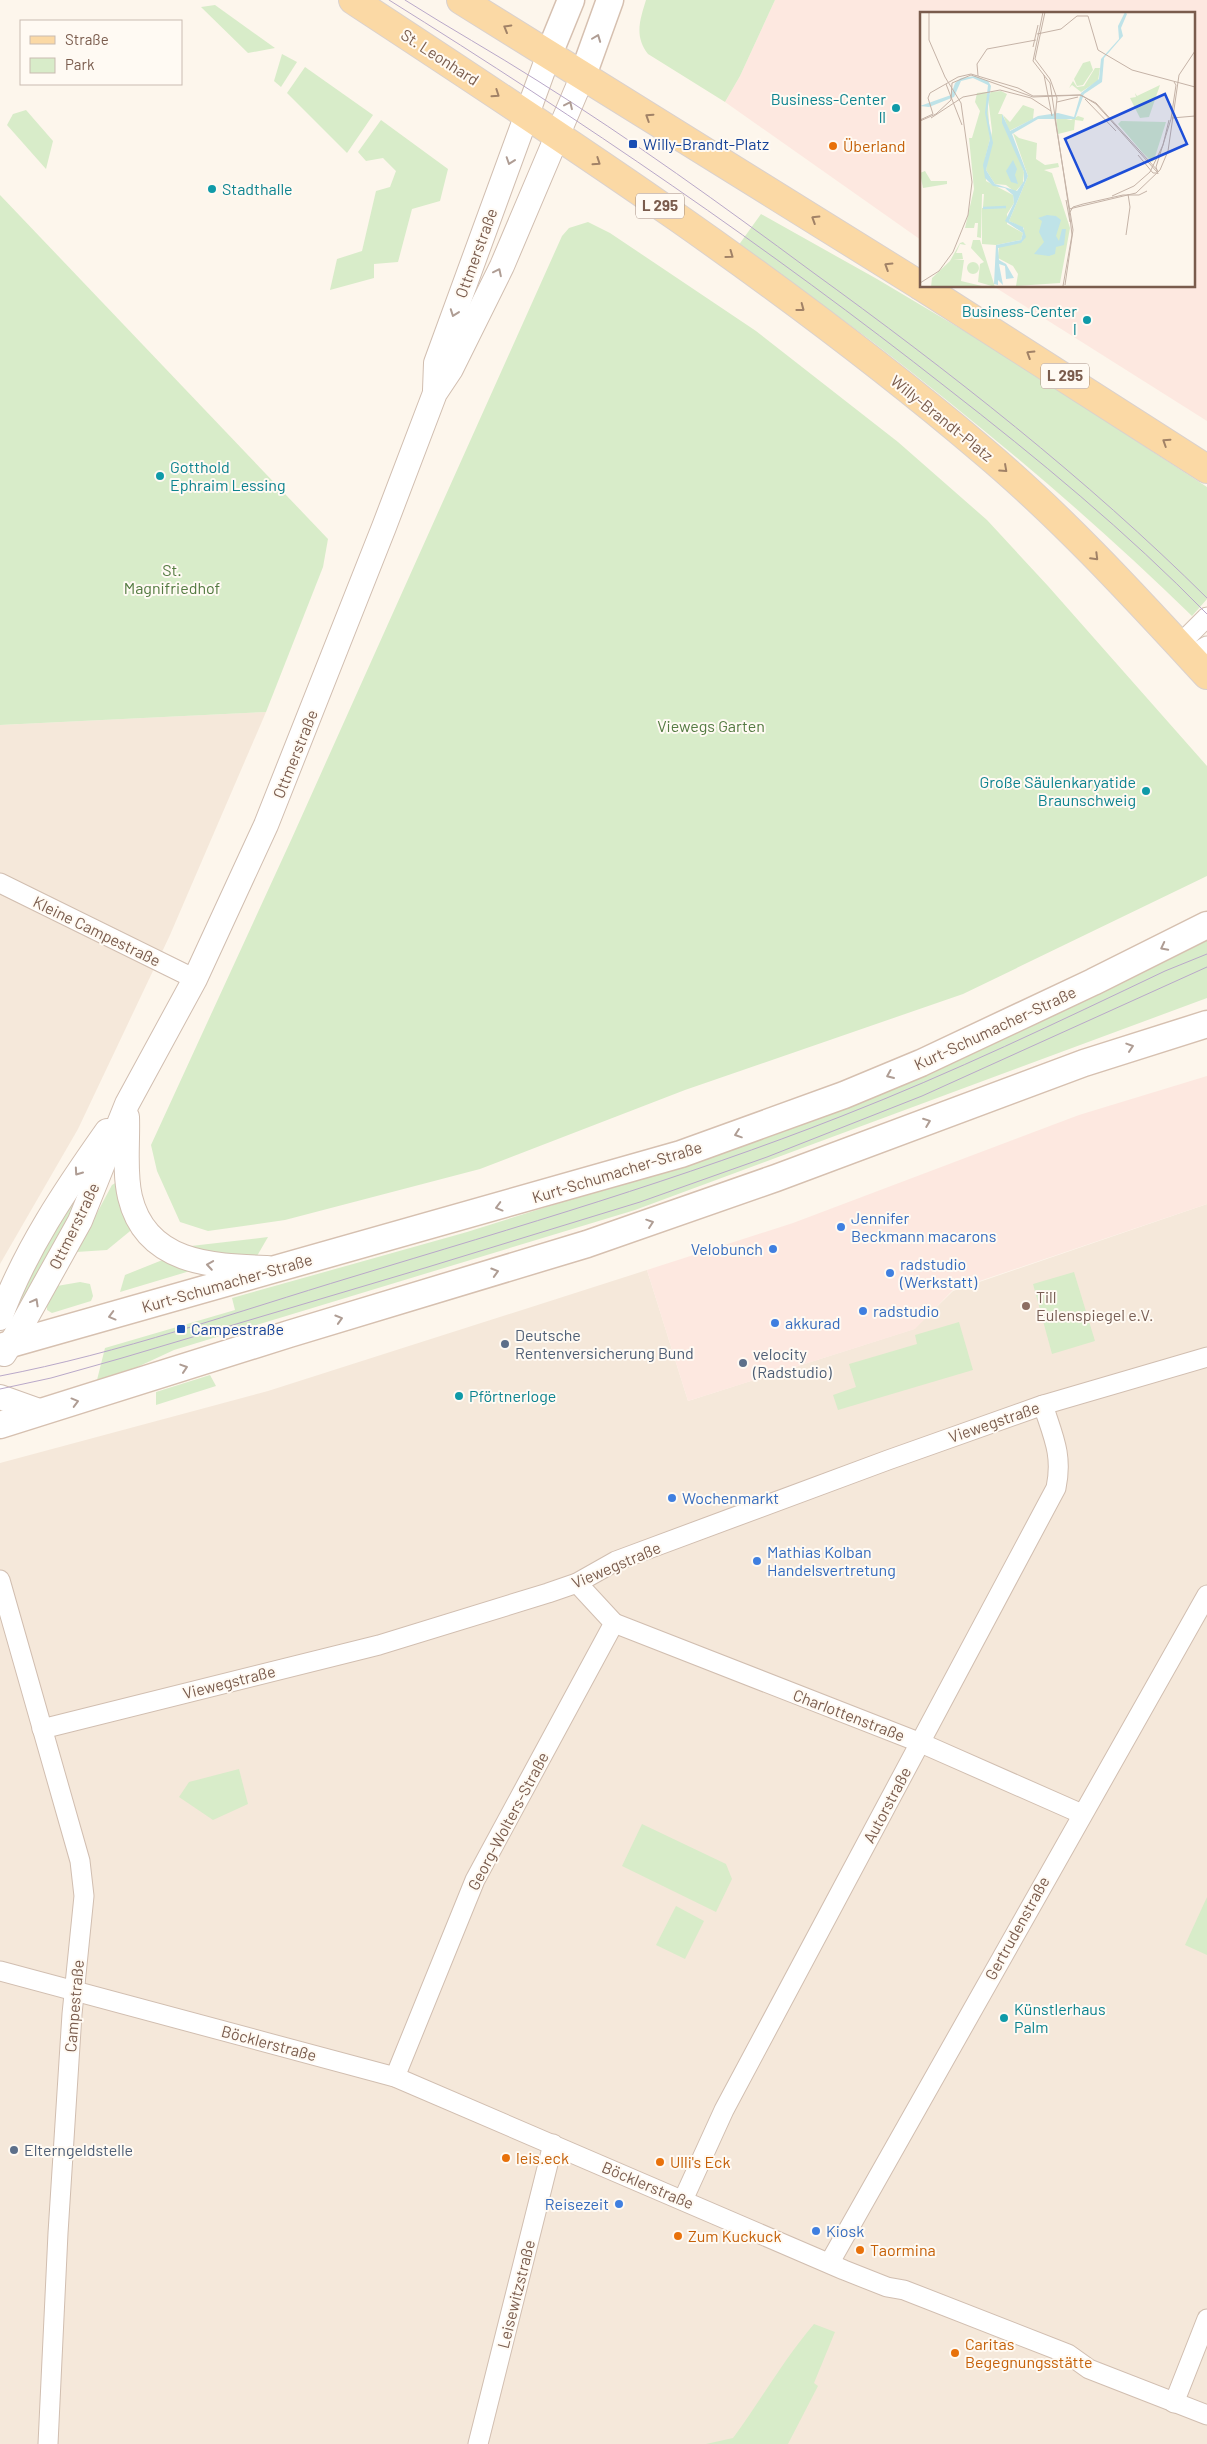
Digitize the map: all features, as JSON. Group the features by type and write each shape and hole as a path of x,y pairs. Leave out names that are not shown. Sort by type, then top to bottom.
{"main road":[{"name":"St. Leonhard","path":"353,0 526,114"},
{"name":"L 295","path":"461,0 920,285"},
{"path":"549,54 570,0"},
{"path":"583,75 610,0"},
{"name":"L 295","path":"526,114 556,136"},
{"name":"Willy-Brandt-Platz","path":"556,136 728,253 982,450 1043,506 1196,656"},
{"name":"L 295","path":"924,288 1207,469"},
{"name":"Kurt-Schumacher-Straße","path":"3,1350 277,1268 682,1154 764,1125 878,1080 1007,1024 1207,925"},
{"path":"0,1425 289,1334 587,1244 776,1178 1084,1063 1207,1024"}],"street":[{"name":"Ottmerstraße","path":"435,393 436,363 549,54"},
{"name":"Ottmerstraße","path":"0,1318 23,1266 61,1199 127,1104 195,979 274,808 435,393 451,370 502,266 583,75"},
{"name":"Willy-Brandt-Platz","path":"1196,656 1207,616"},
{"name":"Kleine Campestraße","path":"0,883 195,979"},
{"name":"Ottmerstraße","path":"3,1350 80,1221 127,1104"},
{"path":"127,1104 130,1197 139,1219 150,1235 171,1251 202,1264 277,1268"},
{"name":"Viewegstraße","path":"42,1729 379,1645 576,1583 616,1561 1043,1404 1207,1357"},
{"path":"0,1397 42,1412"},
{"name":"Autorstraße","path":"683,2200 724,2110 1056,1488 1060,1469 1043,1404"},
{"name":"Campestraße","path":"0,1580 80,1861 84,1896 74,1991 58,2233 48,2444"},
{"path":"576,1583 614,1623"},
{"name":"Gertrudenstraße","path":"830,2262 1207,1595"},
{"name":"Charlottenstraße","path":"614,1623 921,1743 1082,1814"},
{"name":"Georg-Wolters-Straße","path":"395,2077 475,1880 614,1623"},
{"name":"Böcklerstraße","path":"0,1971 395,2077 870,2280 887,2287 904,2290 1068,2354 1089,2369 1174,2404 1207,2415"},
{"name":"Leisewitzstraße","path":"478,2444 553,2144"},
{"path":"1174,2404 1207,2318"}],"shaded area":[{"path":"775,0 1207,0 1207,421 996,288 1194,288 1194,12 920,12 920,239 725,102 740,76"},
{"path":"266,712 170,935 78,1129 0,1264 0,725"},
{"path":"1207,1076 1207,1204 953,1290 915,1329 688,1401 647,1270 793,1223 1079,1115"},
{"path":"1207,1204 1207,2444 0,2444 0,1463 268,1391 647,1270 688,1401 914,1329 953,1291"}],"green space":[{"path":"646,0 775,0 740,76 725,102 648,54 641,41 640,34 640,21"},
{"path":"215,5 275,48 248,53 201,7"},
{"path":"282,54 297,62 281,87 274,81"},
{"path":"305,67 373,115 347,153 287,93"},
{"path":"26,110 53,141 46,169 7,125 13,114"},
{"path":"381,120 448,169 440,201 412,209 398,262 374,264 374,278 330,290 337,259 362,251 376,191 390,187 396,171 383,158 366,161 358,152"},
{"name":"St. Magnifriedhof","path":"0,195 328,539 323,567 266,712 0,725"},
{"path":"761,214 877,279 998,351 1207,487 1207,599 1192,616 1116,544 956,408 857,330 738,246"},
{"name":"Viewegs Garten","path":"588,222 610,233 756,331 898,442 987,520 1207,766 1207,876 963,994 685,1090 480,1169 285,1220 208,1231 180,1222 157,1171 151,1145 292,838 562,236 569,228"},
{"path":"1207,938 1207,998 635,1210 174,1350 96,1384 105,1348 235,1310 232,1298 467,1232 623,1183"},
{"path":"82,1181 88,1182 11,1323 6,1322"},
{"path":"117,1182 135,1227 107,1250 76,1252 112,1185"},
{"path":"268,1237 257,1256 244,1259 182,1249 191,1246"},
{"path":"170,1257 192,1268 190,1271 120,1292 125,1275"},
{"path":"1074,1272 1095,1341 1052,1354 1033,1284"},
{"path":"80,1282 90,1284 93,1296 91,1301 52,1313 47,1310 47,1306 57,1286"},
{"path":"959,1322 973,1370 838,1410 833,1395 856,1387 849,1364 917,1344 915,1335"},
{"path":"210,1375 216,1386 156,1405 156,1392"},
{"path":"239,1769 248,1804 213,1820 179,1797 189,1782"},
{"path":"642,1824 726,1864 732,1879 716,1912 622,1866"},
{"path":"1207,1897 1207,1955 1185,1945"},
{"path":"676,1906 704,1921 685,1959 656,1945"},
{"path":"814,2324 835,2332 814,2383 818,2386 788,2444 706,2444 733,2438"}],"tram line":[{"path":"389,0 603,138 742,235 880,336 981,414 1081,496 1207,614"},
{"path":"405,0 608,126 710,197 914,347 1065,468 1207,598"},
{"path":"0,1376 89,1356 178,1331 537,1221 721,1161 842,1116 924,1082 1165,971 1207,954"},
{"path":"0,1389 51,1378 122,1358 640,1202 767,1157 922,1096 1207,967"}],"place":[{"name":"Business-Center ll","path":"896,108"},
{"name":"Willy-Brandt-Platz","path":"633,144"},
{"name":"Überland","path":"833,146"},
{"name":"Stadthalle","path":"212,189"},
{"name":"Business-Center I","path":"1087,320"},
{"name":"Gotthold Ephraim Lessing","path":"160,476"},
{"name":"Große Säulenkaryatide Braunschweig","path":"1146,791"},
{"name":"Jennifer Beckmann macarons","path":"841,1227"},
{"name":"Velobunch","path":"773,1249"},
{"name":"radstudio (Werkstatt)","path":"890,1273"},
{"name":"Till Eulenspiegel e.V.","path":"1026,1306"},
{"name":"radstudio","path":"863,1311"},
{"name":"akkurad","path":"775,1323"},
{"name":"Campestraße","path":"181,1329"},
{"name":"Deutsche Rentenversicherung Bund","path":"505,1344"},
{"name":"velocity (Radstudio)","path":"743,1363"},
{"name":"Pförtnerloge","path":"459,1396"},
{"name":"Wochenmarkt","path":"672,1498"},
{"name":"Mathias Kolban Handelsvertretung","path":"757,1561"},
{"name":"Künstlerhaus Palm","path":"1004,2018"},
{"name":"Elterngeldstelle","path":"14,2150"},
{"name":"leis.eck","path":"506,2158"},
{"name":"Ulli's Eck","path":"660,2162"},
{"name":"Reisezeit","path":"619,2204"},
{"name":"Kiosk","path":"816,2231"},
{"name":"Zum Kuckuck","path":"678,2236"},
{"name":"Taormina","path":"860,2250"},
{"name":"Caritas Begegnungsstätte","path":"955,2353"}]}
